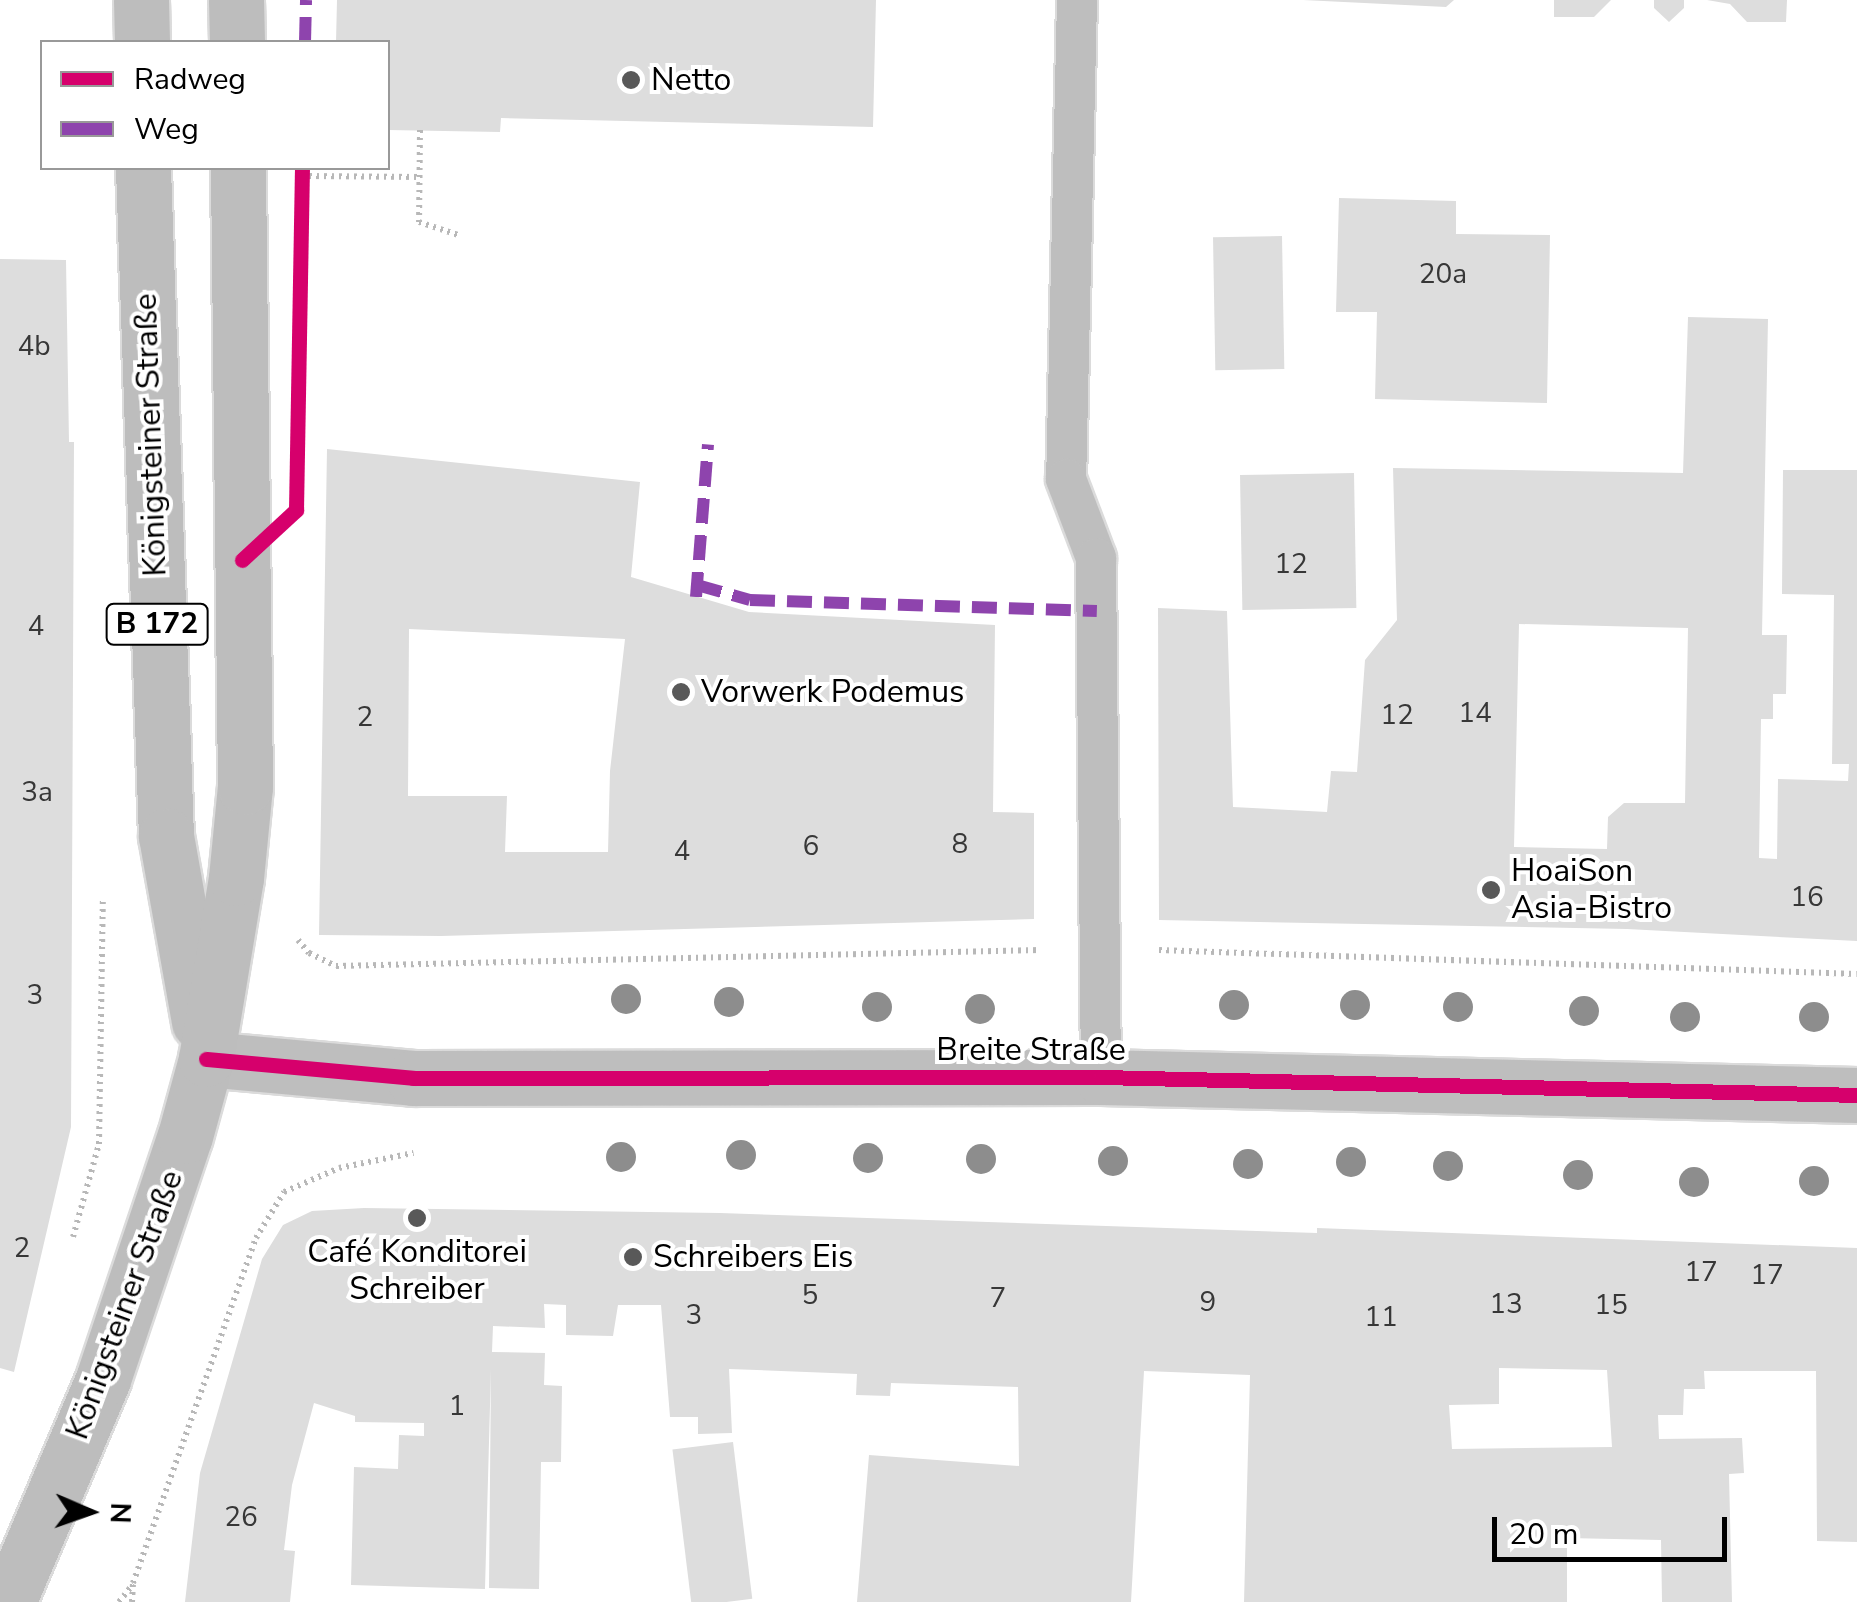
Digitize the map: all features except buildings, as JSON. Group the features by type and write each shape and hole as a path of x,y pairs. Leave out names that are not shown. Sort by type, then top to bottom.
{"main road":[{"path":"141,0 142,40"},
{"path":"236,0 237,40"},
{"name":"Königsteiner Straße","path":"143,170 166,836 206,1059"},
{"name":"Königsteiner Straße","path":"8,1602 103,1378 186,1136 206,1059 236,878 244,786 238,170"}],"street":[{"name":"Breite Straße","path":"206,1059 413,1078 1101,1077 1857,1095"}],"lane":[{"path":"1076,0 1066,479 1096,558 1101,1077"}],"path":[{"path":"420,130 419,222 458,235"},
{"path":"302,176 420,177"},
{"path":"67,1256 99,1144 103,897"},
{"path":"296,921 298,940 309,953 336,966 414,966"},
{"path":"132,1602 134,1584 256,1238 284,1192 339,1168 413,1154"},
{"path":"120,1602 134,1584"}],"marked path":[{"path":"305,40 306,0"},
{"path":"696,597 708,444"},
{"path":"697,585 750,600 1097,611"}],"cycle path":[{"path":"242,560 296,510 302,170"},
{"path":"206,1059 413,1078 1101,1077 1857,1095"}],"place":[{"name":"Netto","path":"631,80"},
{"name":"Vorwerk Podemus","path":"681,692"},
{"name":"HoaiSon Asia-Bistro","path":"1491,890"},
{"name":"Café Konditorei Schreiber","path":"417,1218"},
{"name":"Schreibers Eis","path":"633,1257"}]}
